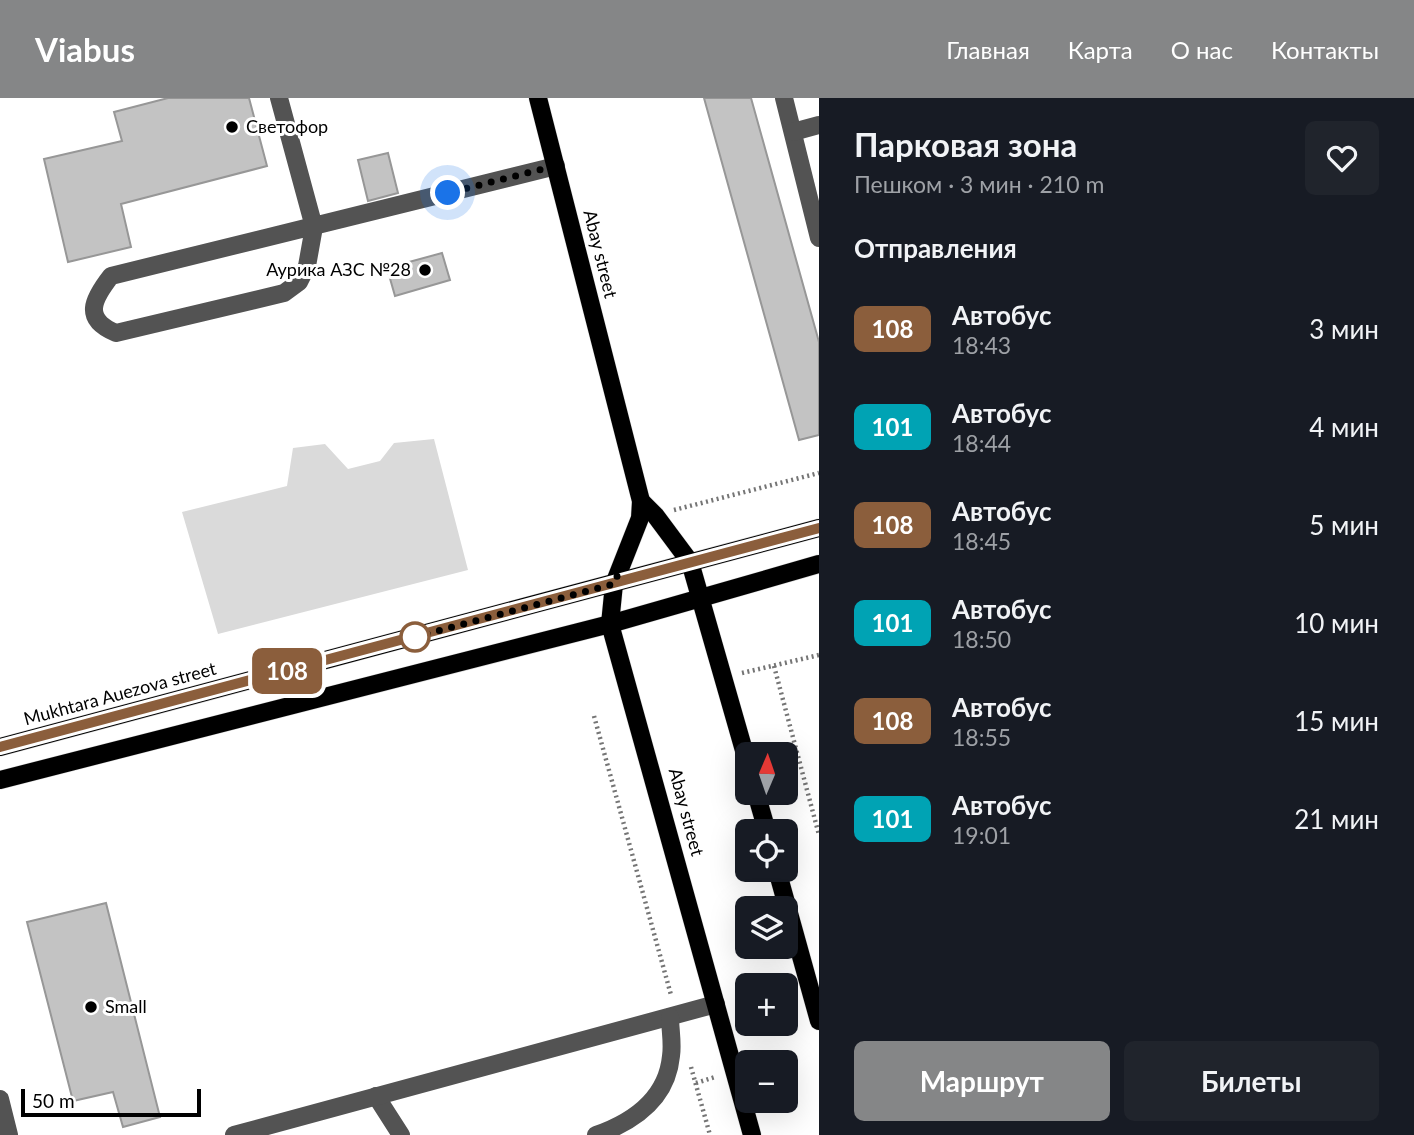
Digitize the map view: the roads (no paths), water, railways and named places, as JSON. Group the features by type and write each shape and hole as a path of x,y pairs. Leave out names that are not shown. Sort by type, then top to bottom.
{"main road":[{"name":"Abay street","path":"538,98 641,501 640,518 614,584 610,624 752,1135"},
{"path":"641,501 655,515 690,562 742,742"},
{"name":"Mukhtara Auezova street","path":"0,747 819,528"},
{"path":"0,780 610,624 819,564"},
{"path":"780,882 819,1021"}],"lane":[{"path":"279,98 314,227 306,266 299,282 284,293 116,333 102,327 94,314 96,295 111,276 314,227 555,166"},
{"path":"784,98 819,238"},
{"path":"793,132 819,125"},
{"path":"234,1135 716,1004"},
{"path":"596,1135 618,1128 653,1101 663,1084 671,1056 673,1016"},
{"path":"376,1096 401,1135"},
{"path":"0,1099 9,1135"}],"place":[{"name":"Светофор","path":"232,127"},
{"name":"Аурика АЗС №28","path":"425,270"},
{"name":"Small","path":"91,1007"}]}
